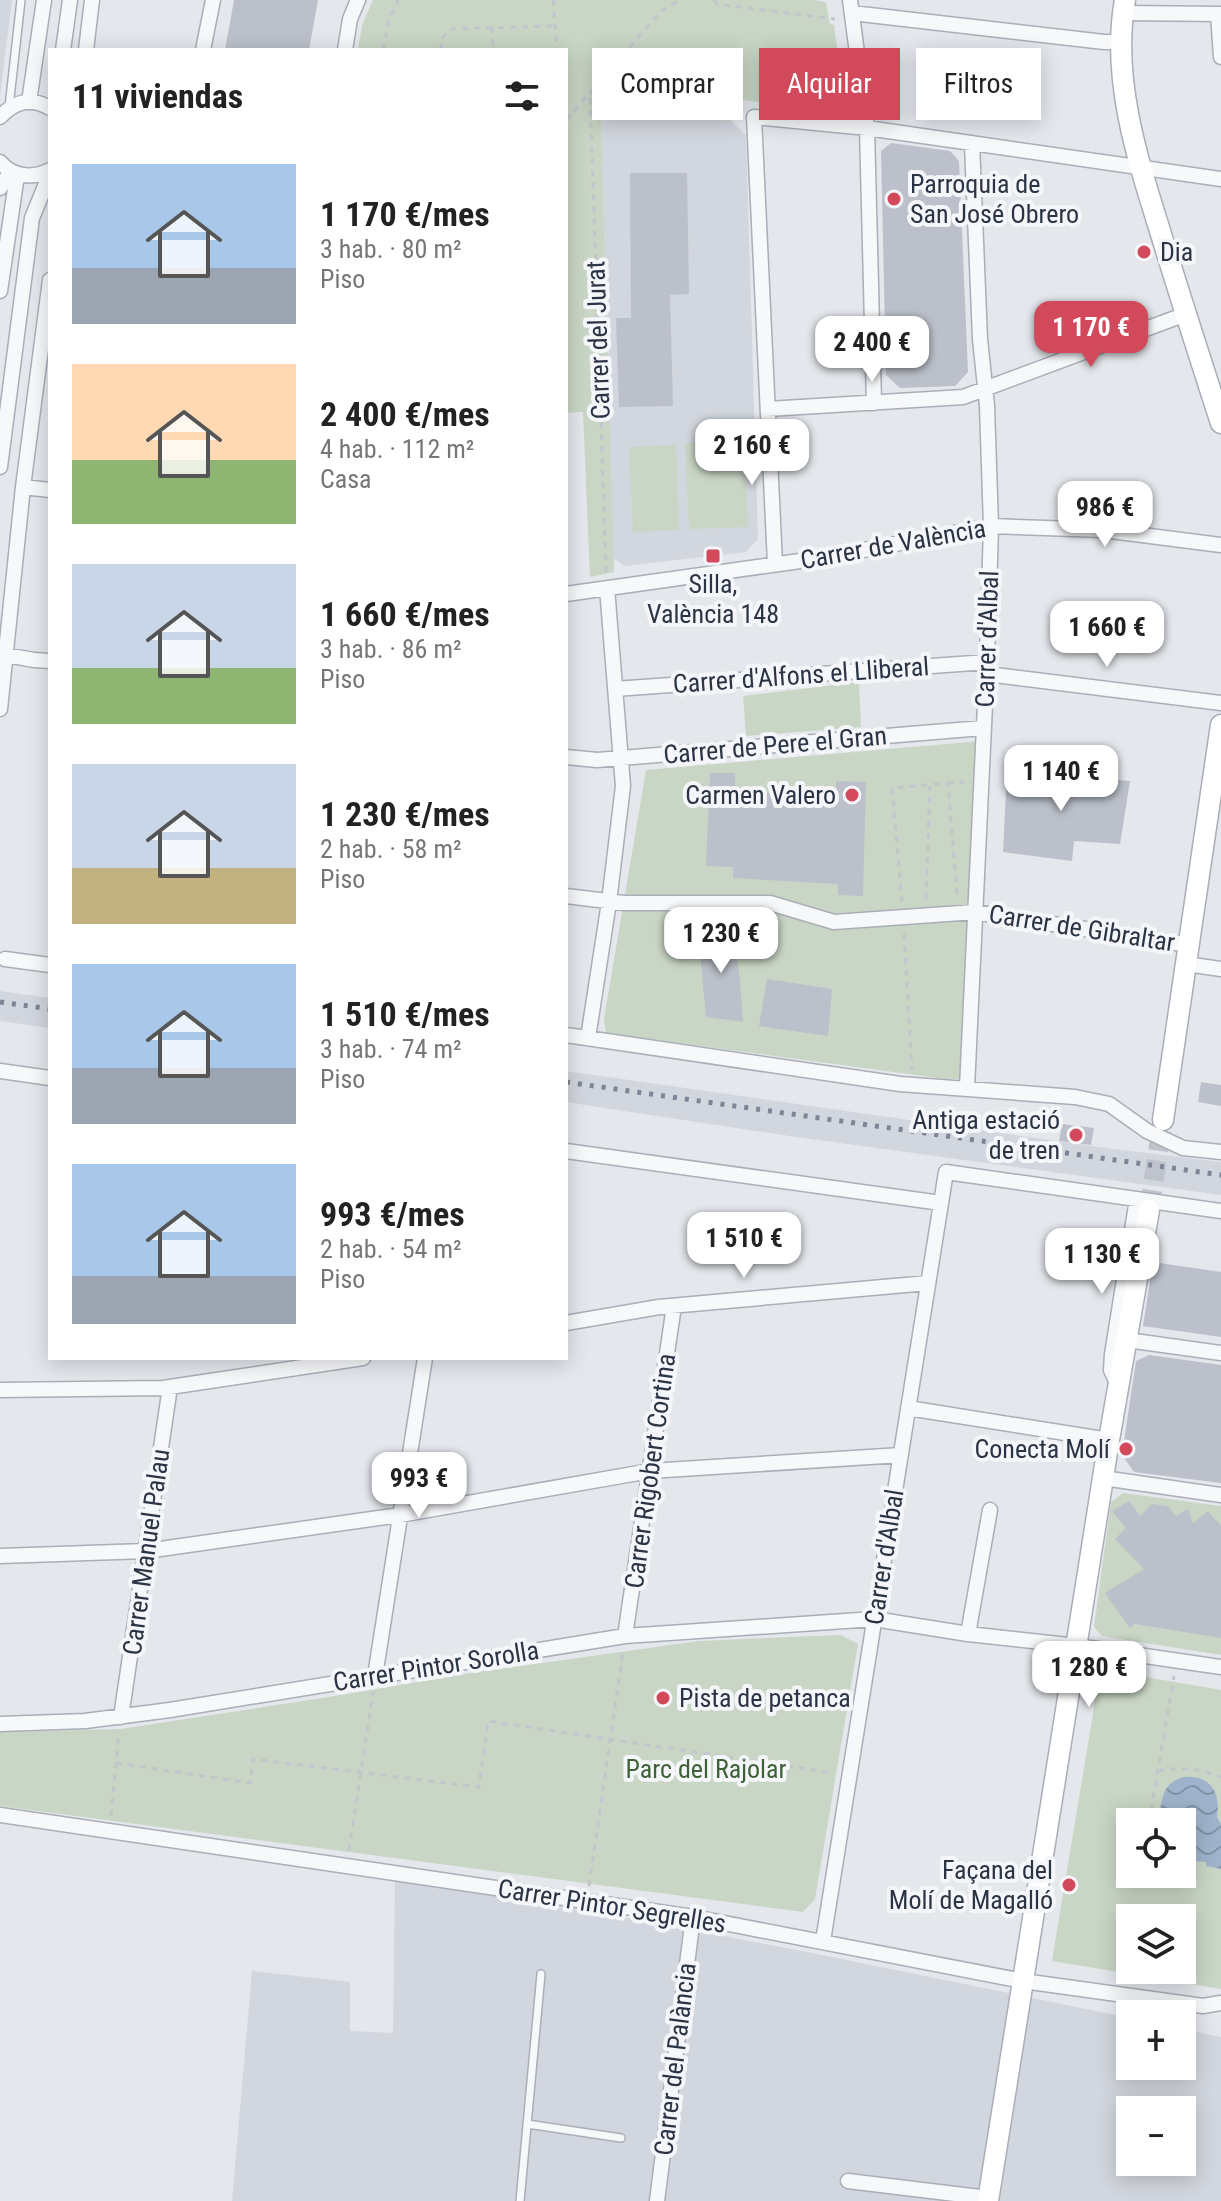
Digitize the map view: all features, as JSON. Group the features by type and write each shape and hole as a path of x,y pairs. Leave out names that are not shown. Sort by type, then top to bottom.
{"street":[{"path":"29,102 44,0"},
{"path":"63,48 70,0"},
{"path":"86,48 92,0"},
{"path":"203,48 213,0"},
{"path":"345,48 350,19 358,0"},
{"path":"874,403 867,128 851,6 1122,42"},
{"path":"1221,57 1219,14 1124,6 1122,60 1127,110 1140,167 1221,423"},
{"path":"5,112 29,102 48,107"},
{"path":"775,564 754,117 867,128 1221,179"},
{"name":"Carrer d'Albal","path":"967,1088 991,526 972,144"},
{"path":"6,169 41,175 48,173"},
{"path":"0,188 6,169"},
{"path":"0,291 6,169"},
{"path":"0,467 32,218 48,177"},
{"path":"0,709 3,654 48,295"},
{"path":"768,409 963,397 1186,314"},
{"path":"23,487 48,490"},
{"name":"Carrer de València","path":"568,594 879,548 991,526 1103,530 1221,545"},
{"path":"588,1038 616,903 623,786 607,588"},
{"path":"3,654 48,662"},
{"name":"Carrer d'Alfons el Lliberal","path":"615,689 987,668 1221,703"},
{"path":"1163,1120 1221,725"},
{"name":"Carrer de Pere el Gran","path":"568,757 597,760 983,728"},
{"name":"Carrer de Gibraltar","path":"568,896 616,903 770,903 834,922 975,912 1188,954 1221,969"},
{"path":"5,959 48,965"},
{"path":"568,1035 913,1085 1075,1097 1109,1104 1147,1131 1183,1148 1221,1152"},
{"path":"0,1071 48,1078"},
{"path":"568,1151 941,1203"},
{"name":"Carrer d'Albal","path":"823,1941 946,1172 1143,1204"},
{"path":"1143,1204 1221,1211"},
{"path":"848,2181 988,2200 1127,1340 1143,1204"},
{"path":"1119,1386 1111,1370 1112,1354 1143,1204"},
{"path":"568,1323 674,1306 928,1283"},
{"name":"Carrer Rigobert Cortina","path":"625,1636 674,1306"},
{"path":"1127,1340 1221,1353"},
{"path":"0,1390 170,1387 350,1360"},
{"path":"375,1676 425,1360"},
{"name":"Carrer Manuel Palau","path":"121,1717 170,1387"},
{"path":"908,1408 1109,1440"},
{"path":"0,1556 146,1551 400,1515 650,1471 901,1455"},
{"path":"1103,1478 1221,1495"},
{"path":"968,1634 990,1510"},
{"name":"Carrer Pintor Sorolla","path":"0,1724 121,1717 625,1636 874,1619 1221,1667"},
{"name":"Carrer Pintor Segrelles","path":"0,1815 693,1917 1023,1981 1203,2006 1221,2003"},
{"name":"Carrer del Palància","path":"657,2201 693,1917"}],"lane":[{"path":"5,112 21,0"},
{"path":"520,2201 541,1974"},
{"path":"527,2124 621,2138"}],"path":[{"path":"383,48 389,19 398,0"},
{"path":"553,0 557,48"},
{"path":"568,118 661,11 680,0"},
{"path":"714,0 717,4 831,18"},
{"path":"441,48 441,39 452,29 555,26"},
{"path":"492,27 493,48"},
{"path":"590,93 754,117"},
{"name":"Carrer del Jurat","path":"590,93 607,588"},
{"path":"913,1085 892,788 948,783 958,912"},
{"path":"925,915 930,785"},
{"path":"587,1901 625,1636"},
{"path":"347,1866 375,1676"},
{"path":"1153,1808 1172,1684"},
{"path":"109,1831 121,1717"},
{"path":"116,1763 250,1783 253,1759 479,1787 488,1721 849,1775"},
{"path":"1158,1771 1176,1767 1194,1768 1221,1777"}],"shaded area":[{"path":"0,0 12,0 0,96"},
{"path":"601,120 731,121 746,135 758,539 746,552 625,566 613,558"},
{"path":"0,991 48,998 48,1028 0,1021"},
{"path":"568,1071 1221,1162 1221,1195 568,1102"},
{"path":"395,1879 592,1911 807,1952 1116,2015 1116,2080 1196,2080 1196,2032 1221,2037 1221,2201 232,2201 252,1971 350,1982 350,2031 393,2033"}],"green space":[{"path":"373,0 826,2 837,48 759,48 759,102 743,100 743,48 592,48 592,120 601,120 614,572 590,577 583,412 568,413 568,48 358,48 362,25"},
{"path":"744,441 748,527 689,529 685,443"},
{"path":"676,445 679,530 633,532 629,447"},
{"path":"859,682 861,727 746,736 743,696"},
{"path":"981,741 961,1079 606,1033 604,1019 646,770"},
{"path":"1123,1493 1221,1506 1221,1655 1102,1636 1094,1627 1111,1502"},
{"name":"Parc del Rajolar","path":"841,1635 858,1644 815,1899 803,1912 0,1806 0,1732 121,1729 471,1673 699,1641"},
{"path":"1111,1671 1221,1690 1221,1989 1191,1984 1196,1984 1196,1904 1116,1904 1116,1972 1052,1961 1098,1683"}],"water":[{"path":"1192,1777 1212,1786 1221,1824 1221,1869 1196,1861 1196,1808 1160,1808 1163,1796 1176,1780"}],"building":[{"path":"234,0 318,0 309,48 225,48"},
{"path":"891,143 950,151 959,161 968,372 955,386 900,388 886,375 881,151"},
{"path":"630,173 687,173 689,294 670,295 673,406 619,407 616,318 631,318"},
{"path":"1007,771 1130,781 1120,844 1074,841 1072,861 1003,852"},
{"path":"710,773 735,773 735,791 836,796 836,781 866,782 863,896 838,895 838,884 733,878 733,867 706,866"},
{"path":"733,927 743,1022 706,1017 698,931"},
{"path":"767,979 832,989 828,1036 759,1026"},
{"path":"1201,1082 1221,1085 1221,1106 1198,1102"},
{"name":"Antiga estació de tren","path":"1062,1124 1094,1128 1091,1145 1059,1141"},
{"path":"1153,1262 1221,1272 1221,1337 1143,1326"},
{"path":"1149,1355 1221,1365 1221,1483 1134,1472 1122,1455 1136,1361"},
{"path":"1129,1501 1140,1516 1152,1504 1168,1506 1176,1516 1188,1509 1193,1523 1208,1511 1221,1526 1221,1638 1135,1624 1130,1628 1105,1593 1144,1569 1115,1539 1126,1528 1112,1511"}],"tunnel":[{"path":"1149,1210 1163,1120"}],"railway":[{"path":"0,1002 48,1009"},
{"path":"568,1082 1221,1175"}],"place":[{"name":"Parroquia de San José Obrero","path":"894,199"},
{"name":"Dia","path":"1144,252"},
{"name":"Silla, València 148","path":"713,556"},
{"name":"Carmen Valero","path":"852,795"},
{"name":"Antiga estació de tren","path":"1076,1135"},
{"name":"Conecta Molí","path":"1126,1449"},
{"name":"Pista de petanca","path":"663,1698"},
{"name":"Façana del Molí de Magalló","path":"1069,1885"}]}
